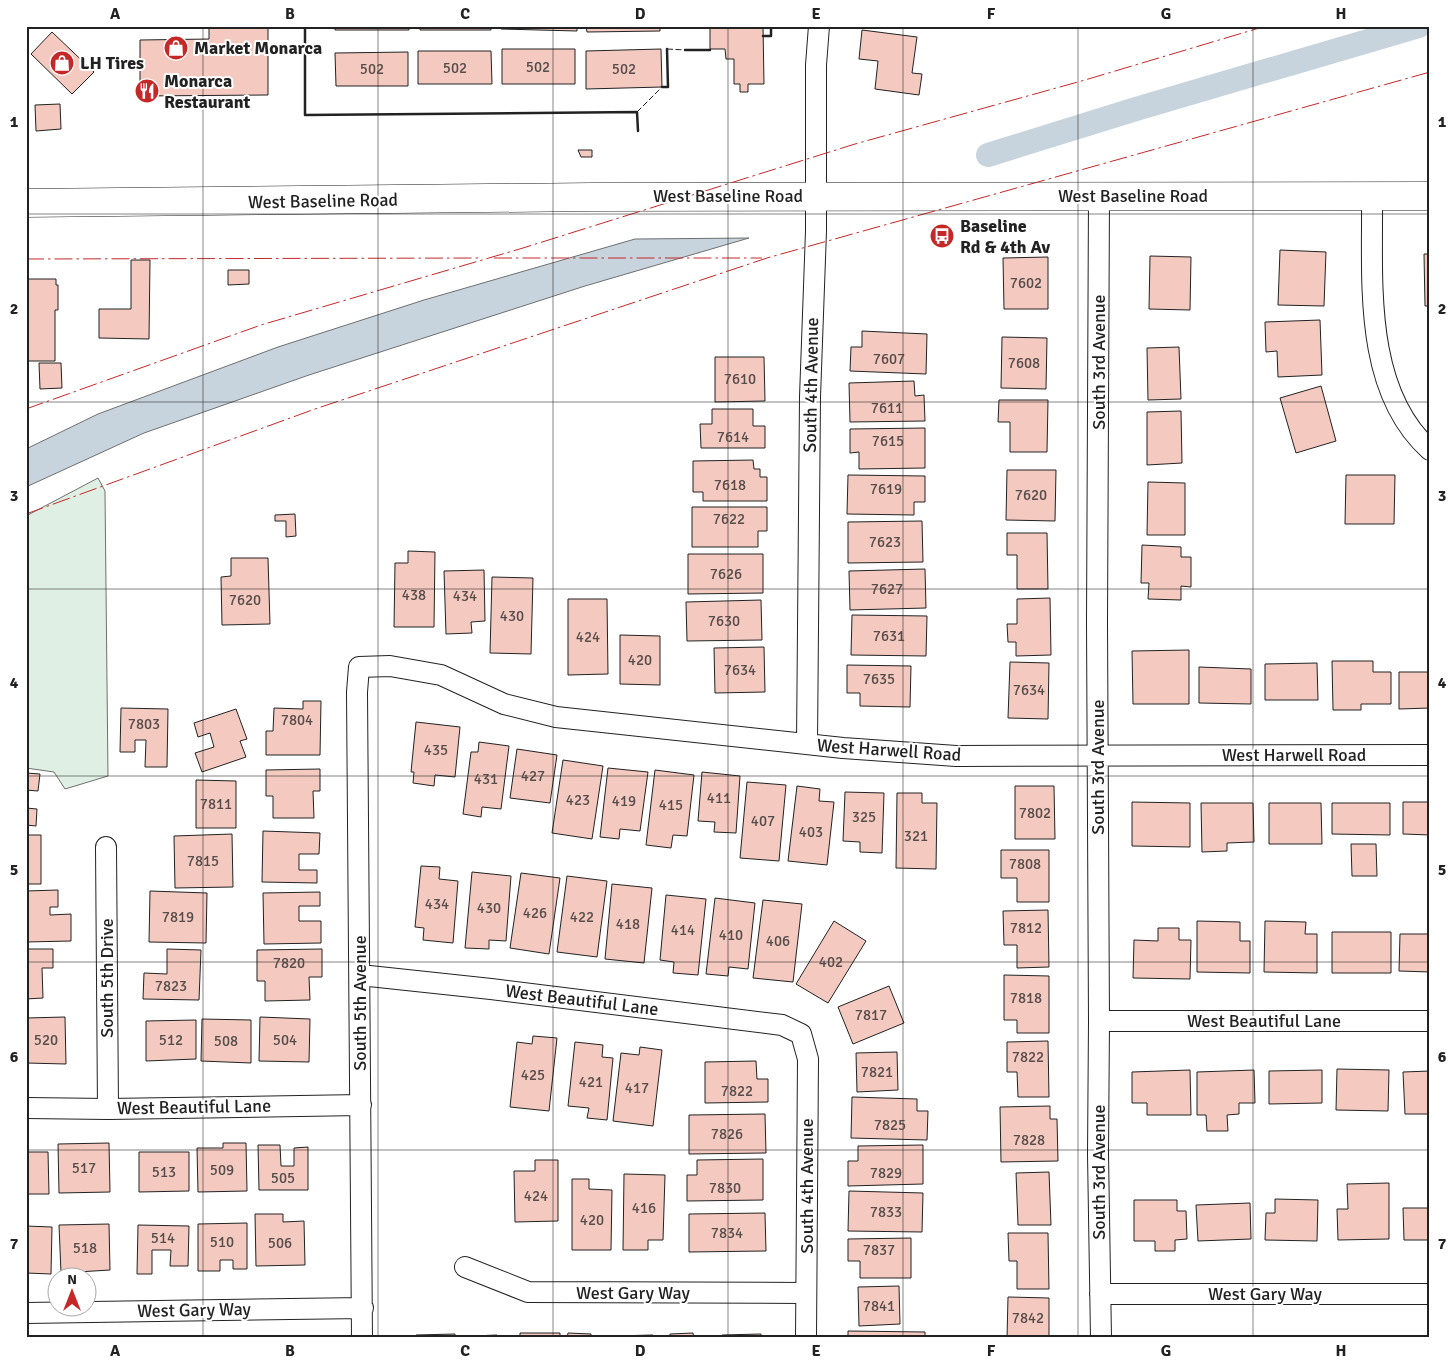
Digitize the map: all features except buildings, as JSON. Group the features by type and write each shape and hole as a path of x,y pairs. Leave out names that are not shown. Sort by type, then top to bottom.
{"main road":[{"name":"West Baseline Road","path":"26,203 591,197 1430,196"}],"street":[{"name":"South 4th Avenue","path":"807,744 810,397 816,196 816,65 819,26"},
{"name":"South 3rd Avenue","path":"1099,196 1097,623 1098,1154 1101,1338"},
{"path":"1372,196 1372,297 1382,362 1391,393 1423,443"},
{"name":"West Harwell Road","path":"359,667 390,666 441,675 504,704 556,717 807,744 956,756 1430,754"},
{"name":"South 5th Avenue","path":"359,667 357,692 362,1338"},
{"name":"South 5th Drive","path":"106,847 108,1109"},
{"name":"West Beautiful Lane","path":"360,975 491,989 782,1025 801,1034"},
{"name":"West Beautiful Lane","path":"1099,1021 1430,1021"},
{"name":"South 4th Avenue","path":"801,1034 808,1060 806,1338"},
{"name":"West Beautiful Lane","path":"26,1108 108,1109 361,1105"},
{"name":"West Gary Way","path":"465,1267 528,1292 806,1294"},
{"name":"West Gary Way","path":"1100,1294 1430,1294"},
{"name":"West Gary Way","path":"26,1312 363,1308"}],"green space":[{"path":"98,478 105,491 108,776 65,789 54,772 26,768 26,516"}],"shaded area":[{"path":"749,238 585,286 309,375 144,433 26,487 26,449 98,414 278,347 424,300 635,239"}],"waterway":[{"path":"988,155 1136,109 1419,26"}],"fence":[{"path":"667,49 685,50"},
{"path":"637,112 662,87"}],"wall":[{"path":"305,26 305,115 637,112 638,131"},
{"path":"763,36 771,36 771,26"},
{"path":"662,87 668,87 667,49"},
{"path":"685,50 710,50"}],"power":[{"path":"26,409 261,325 523,248 855,144 1085,80 1266,26"},
{"path":"26,514 315,409 767,258 1430,72"},
{"path":"26,259 482,258"},
{"path":"494,258 762,258"}],"place":[{"name":"Market Monarca","path":"176,48"},
{"name":"LH Tires","path":"62,63"},
{"name":"Monarca Restaurant","path":"147,91"},
{"name":"Baseline Rd & 4th Av","path":"942,236"}]}
